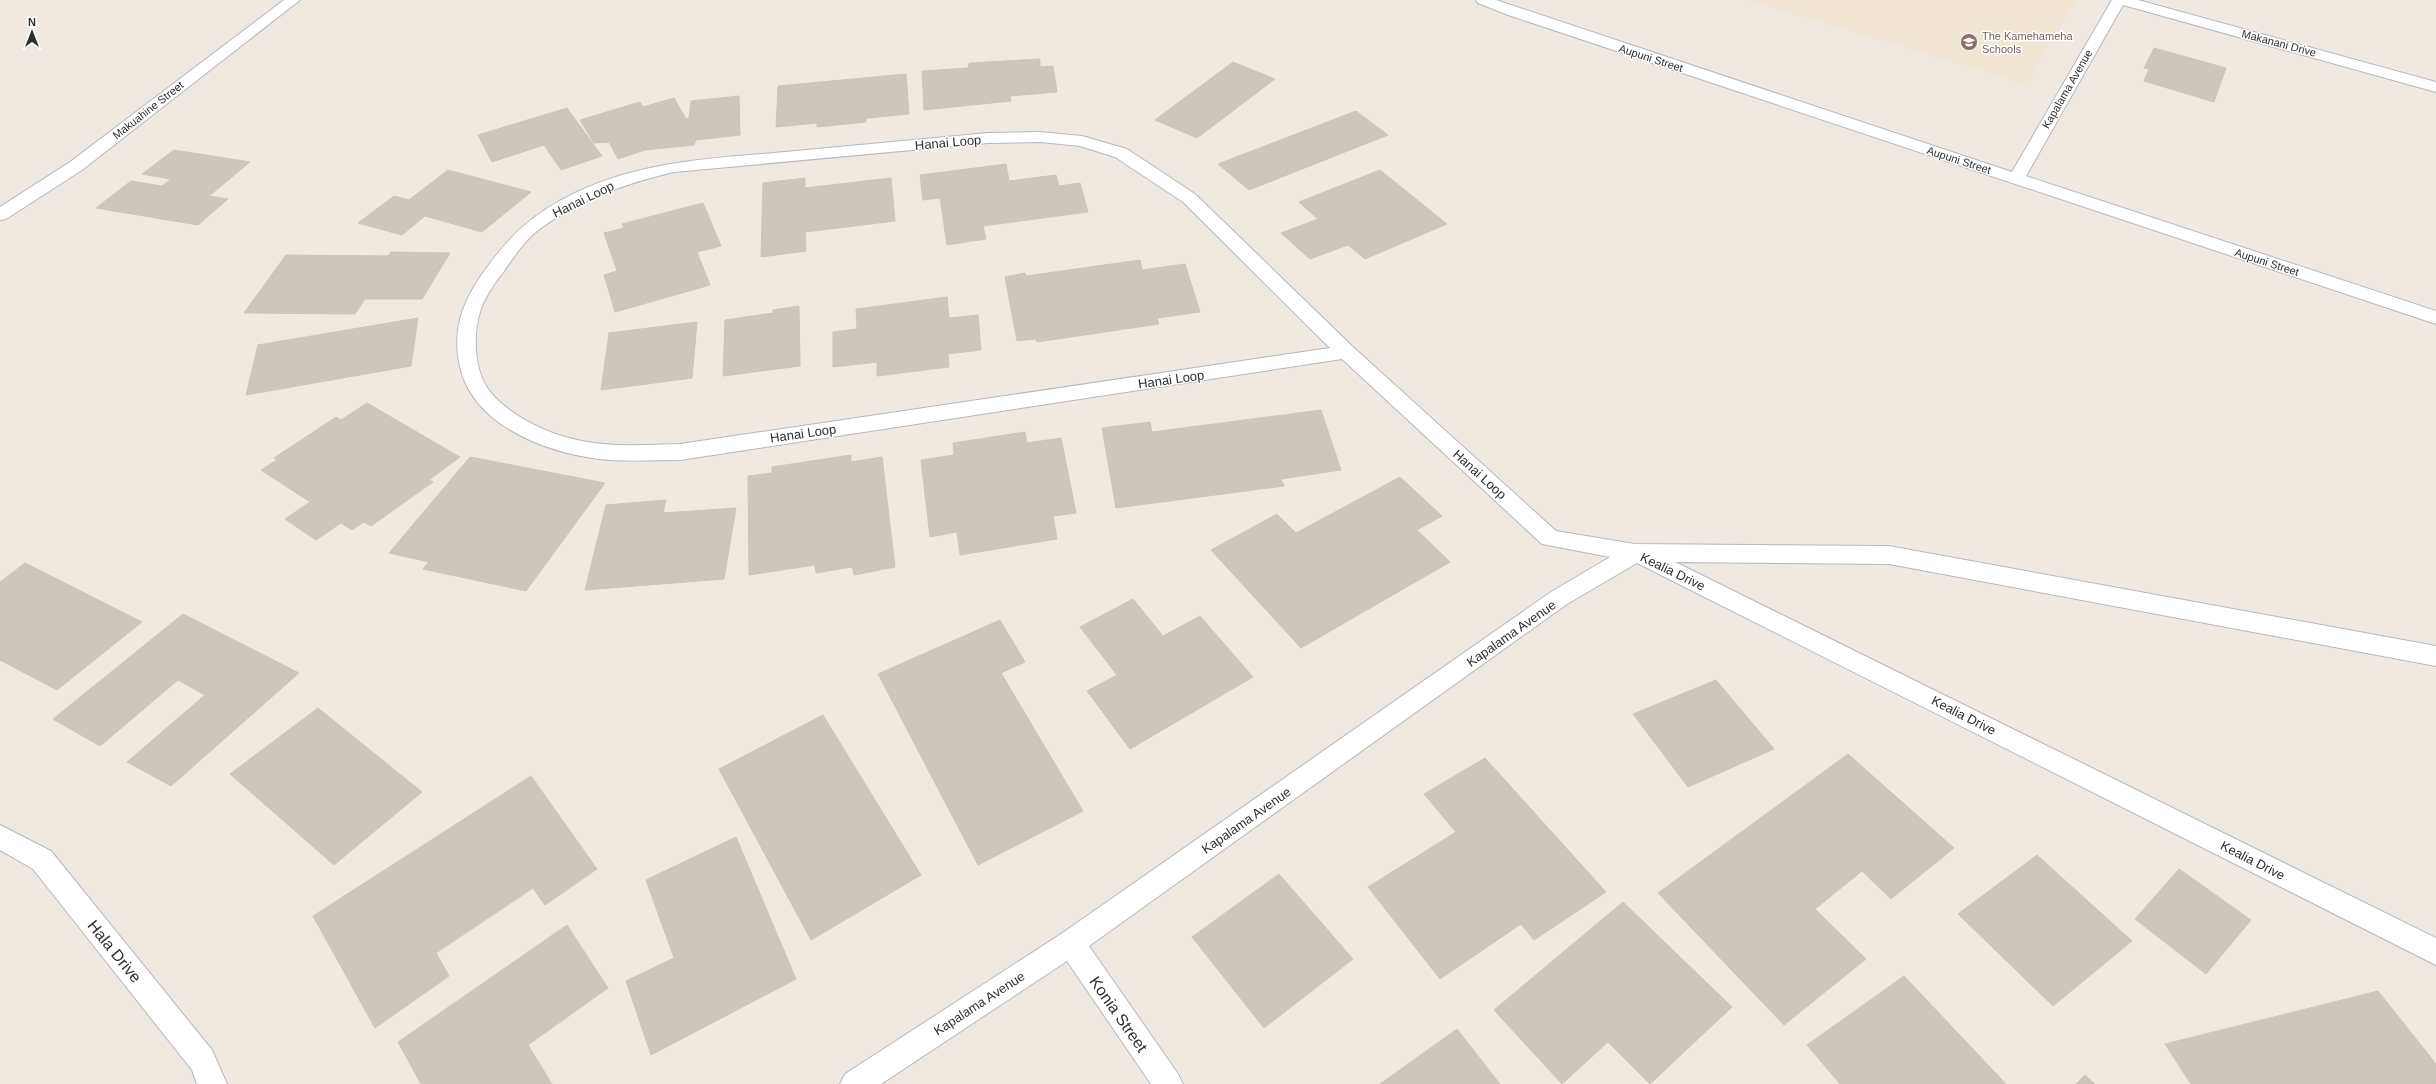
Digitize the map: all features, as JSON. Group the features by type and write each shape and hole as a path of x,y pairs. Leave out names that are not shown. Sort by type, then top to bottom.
{"street":[{"name":"Makuahine Street","path":"0,215 76,166 293,0"},
{"name":"Aupuni Street","path":"1483,0 1513,12 2436,318"},
{"name":"Kapalama Avenue","path":"2016,179 2120,0"},
{"name":"Makanani Drive","path":"2120,0 2436,87"},
{"name":"Hanai Loop","path":"1346,352 680,452 630,453 587,449 554,441 522,426 497,410 479,392 472,372 467,340 469,316 485,283 510,249 534,225 567,204 638,174 682,166 988,138 1040,137 1082,141 1121,153 1157,174 1189,198 1346,352 1550,538 1636,553"},
{"name":"Kapalama Avenue","path":"855,1084 1071,943 1559,598 1636,553"},
{"name":"Kealia Drive","path":"1636,553 1889,555 2436,656"},
{"name":"Kealia Drive","path":"1636,553 2436,952"},
{"name":"Hala Drive","path":"0,837 42,860 202,1060 212,1084"},
{"name":"Konia Street","path":"1071,943 1168,1084"}],"shaded area":[{"name":"The Kamehameha Schools","path":"1748,0 2077,0 2026,84"}],"building":[{"path":"2154,48 2226,68 2214,102 2144,81 2149,69 2144,68"},
{"path":"1040,59 1040,67 1053,66 1057,92 1010,96 1011,101 924,110 922,71 968,68 969,63"},
{"path":"1233,62 1275,79 1197,138 1155,120"},
{"path":"906,74 909,114 776,127 778,86"},
{"path":"739,96 740,135 696,140 694,145 645,150 618,159 609,142 594,143 580,120 640,102 643,107 674,98 686,119 689,118 691,101"},
{"path":"567,108 602,156 561,170 544,145 492,162 478,135"},
{"path":"1356,111 1388,135 1249,190 1218,164"},
{"path":"866,118 866,122 817,127 817,123"},
{"path":"174,150 250,162 209,196 228,199 198,225 96,208 131,181 162,186 171,179 142,174"},
{"path":"1006,164 1009,181 1056,175 1059,186 1080,183 1088,212 983,226 986,239 947,245 940,198 923,200 920,175"},
{"path":"448,170 531,192 482,232 425,216 402,235 358,223 394,196 409,200"},
{"path":"1380,170 1447,224 1365,259 1348,245 1310,259 1281,233 1318,219 1299,202"},
{"path":"805,178 805,188 891,178 895,221 805,232 806,251 761,257 763,183"},
{"path":"703,203 721,246 697,252 710,285 615,312 604,275 617,271 604,233 624,228 622,224"},
{"path":"391,252 450,253 422,299 365,299 355,314 244,313 286,255 388,256"},
{"path":"1140,260 1142,270 1185,264 1200,312 1157,318 1159,324 1037,342 1036,339 1017,341 1005,277 1025,273 1026,276"},
{"path":"947,297 949,318 978,315 981,350 948,354 949,367 877,376 877,362 833,367 833,332 857,329 856,309"},
{"path":"799,306 800,366 723,376 725,320 773,313 773,310"},
{"path":"418,318 411,366 246,395 258,345"},
{"path":"697,322 692,378 601,390 609,333"},
{"path":"367,403 460,457 429,480 433,482 371,526 364,522 352,530 341,523 316,540 285,519 310,502 261,470 277,460 274,458 336,417 341,420"},
{"path":"1321,410 1341,470 1281,479 1284,486 1116,508 1102,428 1150,422 1152,432"},
{"path":"1025,432 1027,443 1061,438 1076,513 1053,516 1057,539 960,555 957,532 930,537 921,460 954,455 953,443"},
{"path":"851,455 851,462 882,457 895,567 854,575 852,564 852,567 816,573 815,565 749,575 748,476 772,473 772,467"},
{"path":"470,457 605,483 526,591 423,569 429,562 389,553"},
{"path":"1400,477 1442,516 1417,530 1450,562 1301,648 1211,550 1277,514 1296,533"},
{"path":"666,500 663,513 736,508 724,579 585,590 606,505"},
{"path":"25,563 142,622 57,690 0,660 0,582"},
{"path":"1133,599 1163,636 1200,616 1253,677 1130,749 1087,691 1117,675 1080,627"},
{"path":"183,614 299,673 171,786 127,762 205,695 178,680 100,746 53,719"},
{"path":"1000,620 1025,662 1001,673 1083,811 978,865 878,674"},
{"path":"1716,680 1774,749 1688,787 1633,714"},
{"path":"318,708 422,792 334,865 230,774"},
{"path":"823,715 921,875 811,940 719,769"},
{"path":"1848,754 1954,848 1891,899 1862,871 1815,909 1866,959 1784,1025 1658,893"},
{"path":"1485,758 1606,892 1534,940 1521,924 1440,979 1368,887 1456,832 1424,794"},
{"path":"531,776 597,869 545,905 533,888 436,953 449,976 375,1028 313,916"},
{"path":"736,837 796,979 651,1055 626,981 674,958 646,880"},
{"path":"2037,855 2132,941 2053,1006 1958,914"},
{"path":"2179,869 2251,920 2206,974 2135,919"},
{"path":"1279,874 1353,959 1264,1028 1192,937"},
{"path":"1623,902 1732,1007 1650,1084 1608,1042 1562,1084 1494,1010"},
{"path":"567,925 608,988 528,1045 552,1084 421,1084 398,1042"},
{"path":"1904,976 2006,1084 1840,1084 1807,1045"},
{"path":"2378,991 2436,1064 2436,1084 2191,1084 2165,1044"},
{"path":"1457,1029 1500,1084 1380,1084"},
{"path":"2085,1075 2095,1084 2076,1084"}],"place":[{"name":"The Kamehameha Schools","path":"1969,42"}]}
